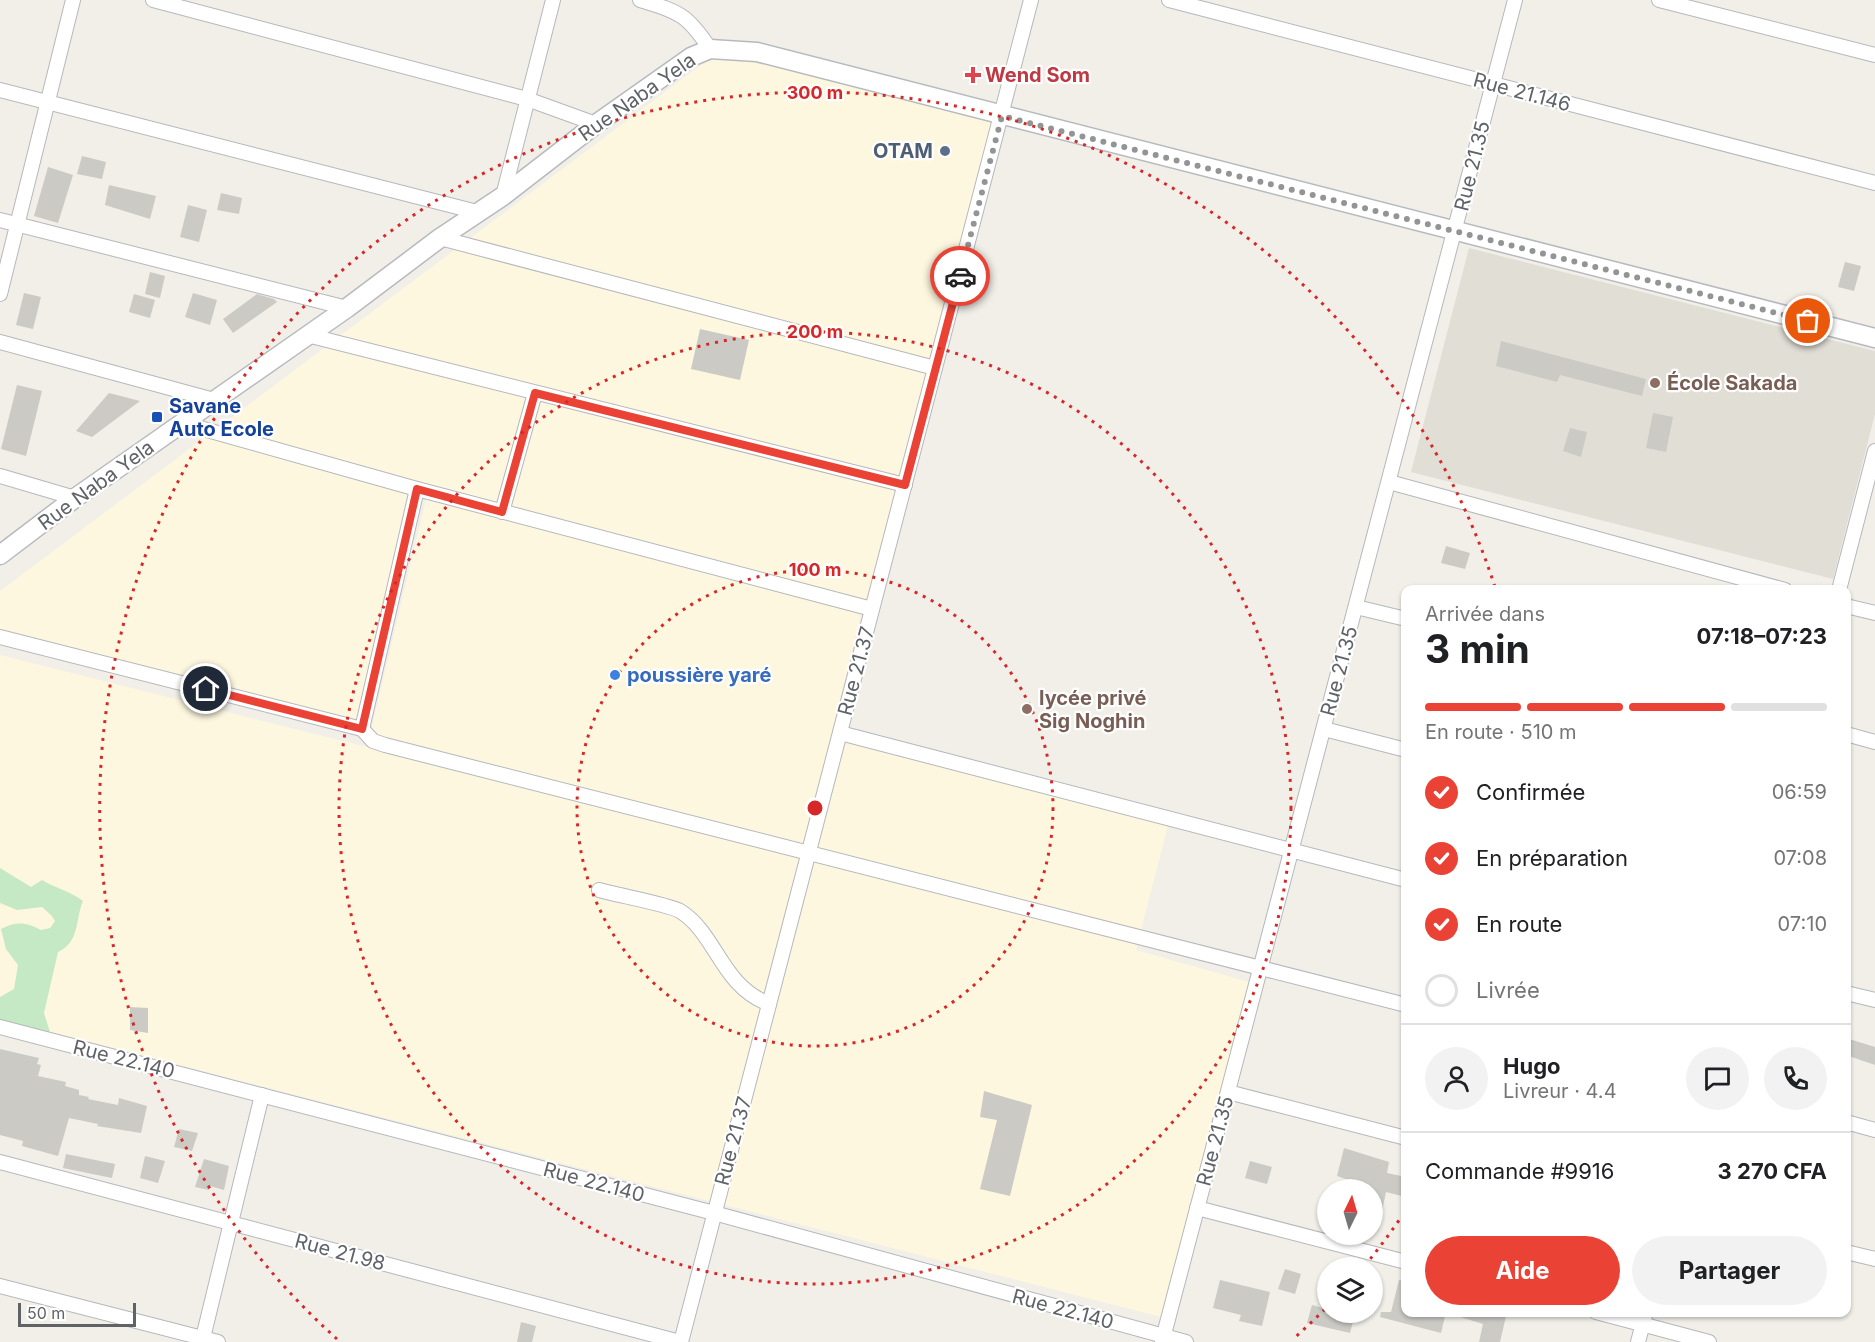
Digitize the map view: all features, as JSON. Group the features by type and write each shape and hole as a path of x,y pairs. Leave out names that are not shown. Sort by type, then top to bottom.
{"street":[{"path":"0,294 50,103 73,0"},
{"path":"153,0 527,99 596,124"},
{"path":"502,196 553,0"},
{"path":"640,0 678,12 692,22 710,49"},
{"name":"Rue 21.37","path":"680,1342 1031,0"},
{"name":"Rue 21.146","path":"1169,0 1875,183"},
{"name":"Rue 21.35","path":"1162,1339 1515,0"},
{"path":"1659,0 1875,55"},
{"name":"Rue Naba Yela","path":"0,555 75,498 347,308 440,238 502,196 596,124 691,57 710,49 758,52 1875,338"},
{"path":"0,90 477,212"},
{"path":"0,220 347,308"},
{"path":"440,238 935,369"},
{"path":"307,335 905,485"},
{"path":"0,342 214,400"},
{"path":"502,512 535,393"},
{"path":"182,423 502,512 872,609"},
{"path":"1841,585 1871,487 1875,451"},
{"path":"0,476 75,498"},
{"path":"1389,482 1767,585"},
{"path":"362,729 417,489"},
{"path":"1356,607 1401,618"},
{"path":"1851,607 1875,613"},
{"path":"0,638 362,729 373,741 385,745 808,855 1401,1004"},
{"path":"1324,729 1401,749"},
{"path":"840,733 1401,879"},
{"path":"1851,735 1875,742"},
{"path":"599,890 679,911 698,929 751,997 769,1004"},
{"path":"1851,994 1875,1000"},
{"name":"Rue 22.140","path":"0,1028 714,1213 1162,1339 1186,1342"},
{"path":"1228,1092 1401,1136"},
{"path":"203,1340 262,1095"},
{"path":"1851,1123 1875,1130"},
{"name":"Rue 21.98","path":"0,1162 680,1342"},
{"path":"1197,1208 1401,1261"},
{"path":"1851,1253 1875,1259"},
{"path":"0,1286 203,1340 219,1342"},
{"path":"1638,1342 1644,1318 1709,1342"}],"shaded area":[{"path":"721,57 762,62 991,122 869,601 412,482 354,731 0,638 0,591 705,62"},
{"name":"École Sakada","path":"1469,248 1875,351 1875,414 1833,579 1411,472"},
{"path":"426,499 861,614 831,736 1168,825 1136,950 1249,982 1165,1318 0,1019 0,655 367,747"}],"green space":[{"path":"0,868 31,887 42,880 83,901 76,930 70,942 58,952 44,1013 50,1032 28,1031 0,1024 0,997 14,989 18,965 6,949 1,929 21,924 31,925 41,930 50,928 55,921 42,907 17,910 0,903"}],"building":[{"path":"82,156 106,162 102,179 77,174"},
{"path":"48,167 73,175 58,223 34,216"},
{"path":"109,185 156,196 150,219 105,205"},
{"path":"221,193 242,198 239,214 217,210"},
{"path":"188,205 207,210 199,242 180,237"},
{"path":"1845,262 1861,266 1854,291 1838,287"},
{"path":"150,272 165,276 160,298 145,294"},
{"path":"24,293 41,297 33,329 16,325"},
{"path":"193,293 217,300 210,325 185,317"},
{"path":"134,294 155,300 150,318 129,312"},
{"path":"257,294 277,302 233,333 223,319"},
{"path":"700,329 749,340 740,380 691,369"},
{"path":"1501,341 1646,379 1642,396 1560,375 1557,382 1496,366"},
{"path":"17,385 42,391 26,456 1,449"},
{"path":"109,393 140,401 92,437 76,431"},
{"path":"1653,413 1673,417 1666,452 1646,448"},
{"path":"1570,428 1587,432 1581,457 1563,451"},
{"path":"1446,546 1470,553 1465,569 1441,563"},
{"path":"130,1007 148,1008 148,1033 130,1030"},
{"path":"1851,1040 1875,1047 1875,1065 1851,1057"},
{"path":"0,1049 39,1058 37,1064 41,1065 38,1076 66,1082 65,1086 79,1090 79,1095 89,1097 88,1099 118,1105 119,1098 147,1106 141,1133 97,1126 98,1124 69,1118 58,1156 22,1146 23,1141 0,1135"},
{"path":"984,1091 1032,1105 1010,1196 980,1189 997,1120 980,1117"},
{"path":"179,1129 198,1133 192,1151 174,1147"},
{"path":"1344,1148 1389,1162 1387,1173 1401,1176 1401,1196 1386,1192 1383,1207 1383,1179 1346,1179 1337,1176"},
{"path":"66,1154 115,1164 112,1178 63,1168"},
{"path":"145,1156 165,1161 158,1183 140,1178"},
{"path":"204,1159 229,1166 224,1190 210,1186 209,1190 195,1187"},
{"path":"1250,1161 1272,1167 1267,1184 1245,1178"},
{"path":"1285,1269 1301,1274 1295,1294 1278,1289"},
{"path":"1220,1280 1270,1292 1262,1326 1239,1321 1241,1315 1213,1308"},
{"path":"1399,1280 1401,1280 1401,1317 1445,1317 1441,1333 1383,1318 1383,1312 1391,1312"},
{"path":"1312,1305 1317,1306 1317,1323 1352,1323 1350,1333 1307,1323"},
{"path":"1460,1317 1506,1317 1500,1342 1479,1342 1483,1324"},
{"path":"521,1322 536,1326 532,1342 517,1342"}],"way so far":[{"path":"960,276 1002,116 1808,321"}],"place":[{"name":"Wend Som","path":"973,75"},
{"name":"OTAM","path":"945,151"},
{"name":"École Sakada","path":"1655,383"},
{"name":"Savane Auto Ecole","path":"157,417"},
{"name":"poussière yaré","path":"615,675"},
{"name":"lycée privé Sig Noghin","path":"1027,709"}],"route":[{"path":"206,689 362,729 417,489 502,512 535,393 905,485 960,276"}]}
